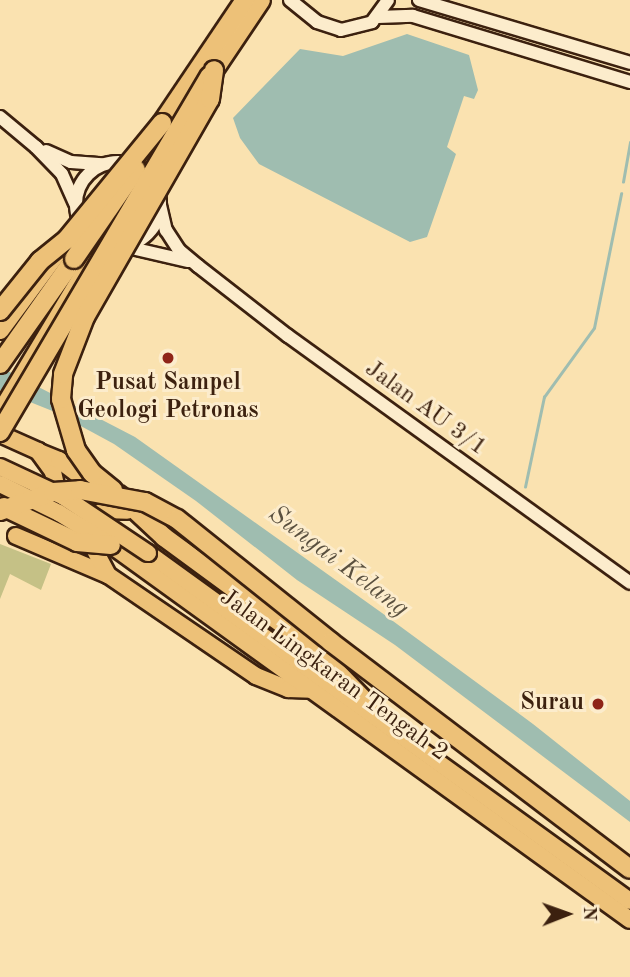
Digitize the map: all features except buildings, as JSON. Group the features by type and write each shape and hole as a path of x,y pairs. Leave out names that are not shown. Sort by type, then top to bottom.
{"highway":[{"path":"0,364 133,173 162,123 245,0"},
{"path":"261,0 214,70 1,433 59,460 311,645 388,725"},
{"path":"164,537 92,473 76,450 61,399 63,374 85,317 210,99 214,70"},
{"path":"0,330 67,239 162,123"},
{"path":"0,374 70,272 79,253 77,212"},
{"path":"0,311 40,261 67,239"},
{"path":"1,410 86,269 122,247"},
{"path":"8,535 46,519 54,503 56,485 53,472 38,451"},
{"name":"Jalan Lingkaran Tengah 2","path":"0,467 64,497 148,553 630,901"},
{"name":"Jalan Lingkaran Tengah 2","path":"0,484 60,513 111,545 630,920"},
{"path":"0,511 53,492 80,490 145,502 177,519 331,642 630,869"},
{"path":"0,505 77,542 111,545"},
{"path":"108,575 90,541 88,528 96,513 127,511"},
{"path":"8,535 108,575 256,676 288,689 311,690"}],"main road":[{"path":"290,0 317,22 341,30 365,26 378,17 388,0"},
{"path":"419,0 630,63"},
{"path":"378,17 413,16 630,82"},
{"path":"0,117 36,146 62,174 77,212 92,237 122,247 145,236 153,228 160,205 152,180 143,170 117,162 71,162 36,146"},
{"path":"77,212 83,181 104,164"},
{"name":"Jalan AU 3/1","path":"160,205 166,230 179,250 198,266 279,329 630,583"},
{"name":"Jalan AU 3/1","path":"122,247 156,251 198,266"}],"shaded area":[{"path":"407,34 469,55 478,90 474,99 464,96 447,147 456,154 427,237 410,242 259,164 240,138 233,118 300,49 343,56"},
{"path":"0,367 135,437 382,613 533,724 630,801 630,822 395,645 297,580 196,501 114,444 55,412 0,390"},
{"path":"0,544 51,564 41,590 10,574 0,599"}],"waterway":[{"path":"623,182 630,143"},
{"path":"525,487 544,397 594,328 621,194"}],"place":[{"name":"Pusat Sampel Geologi Petronas","path":"168,358"},
{"name":"Surau","path":"598,704"}],"water label":[{"name":"Sungai Kelang","path":"338,562"}]}
